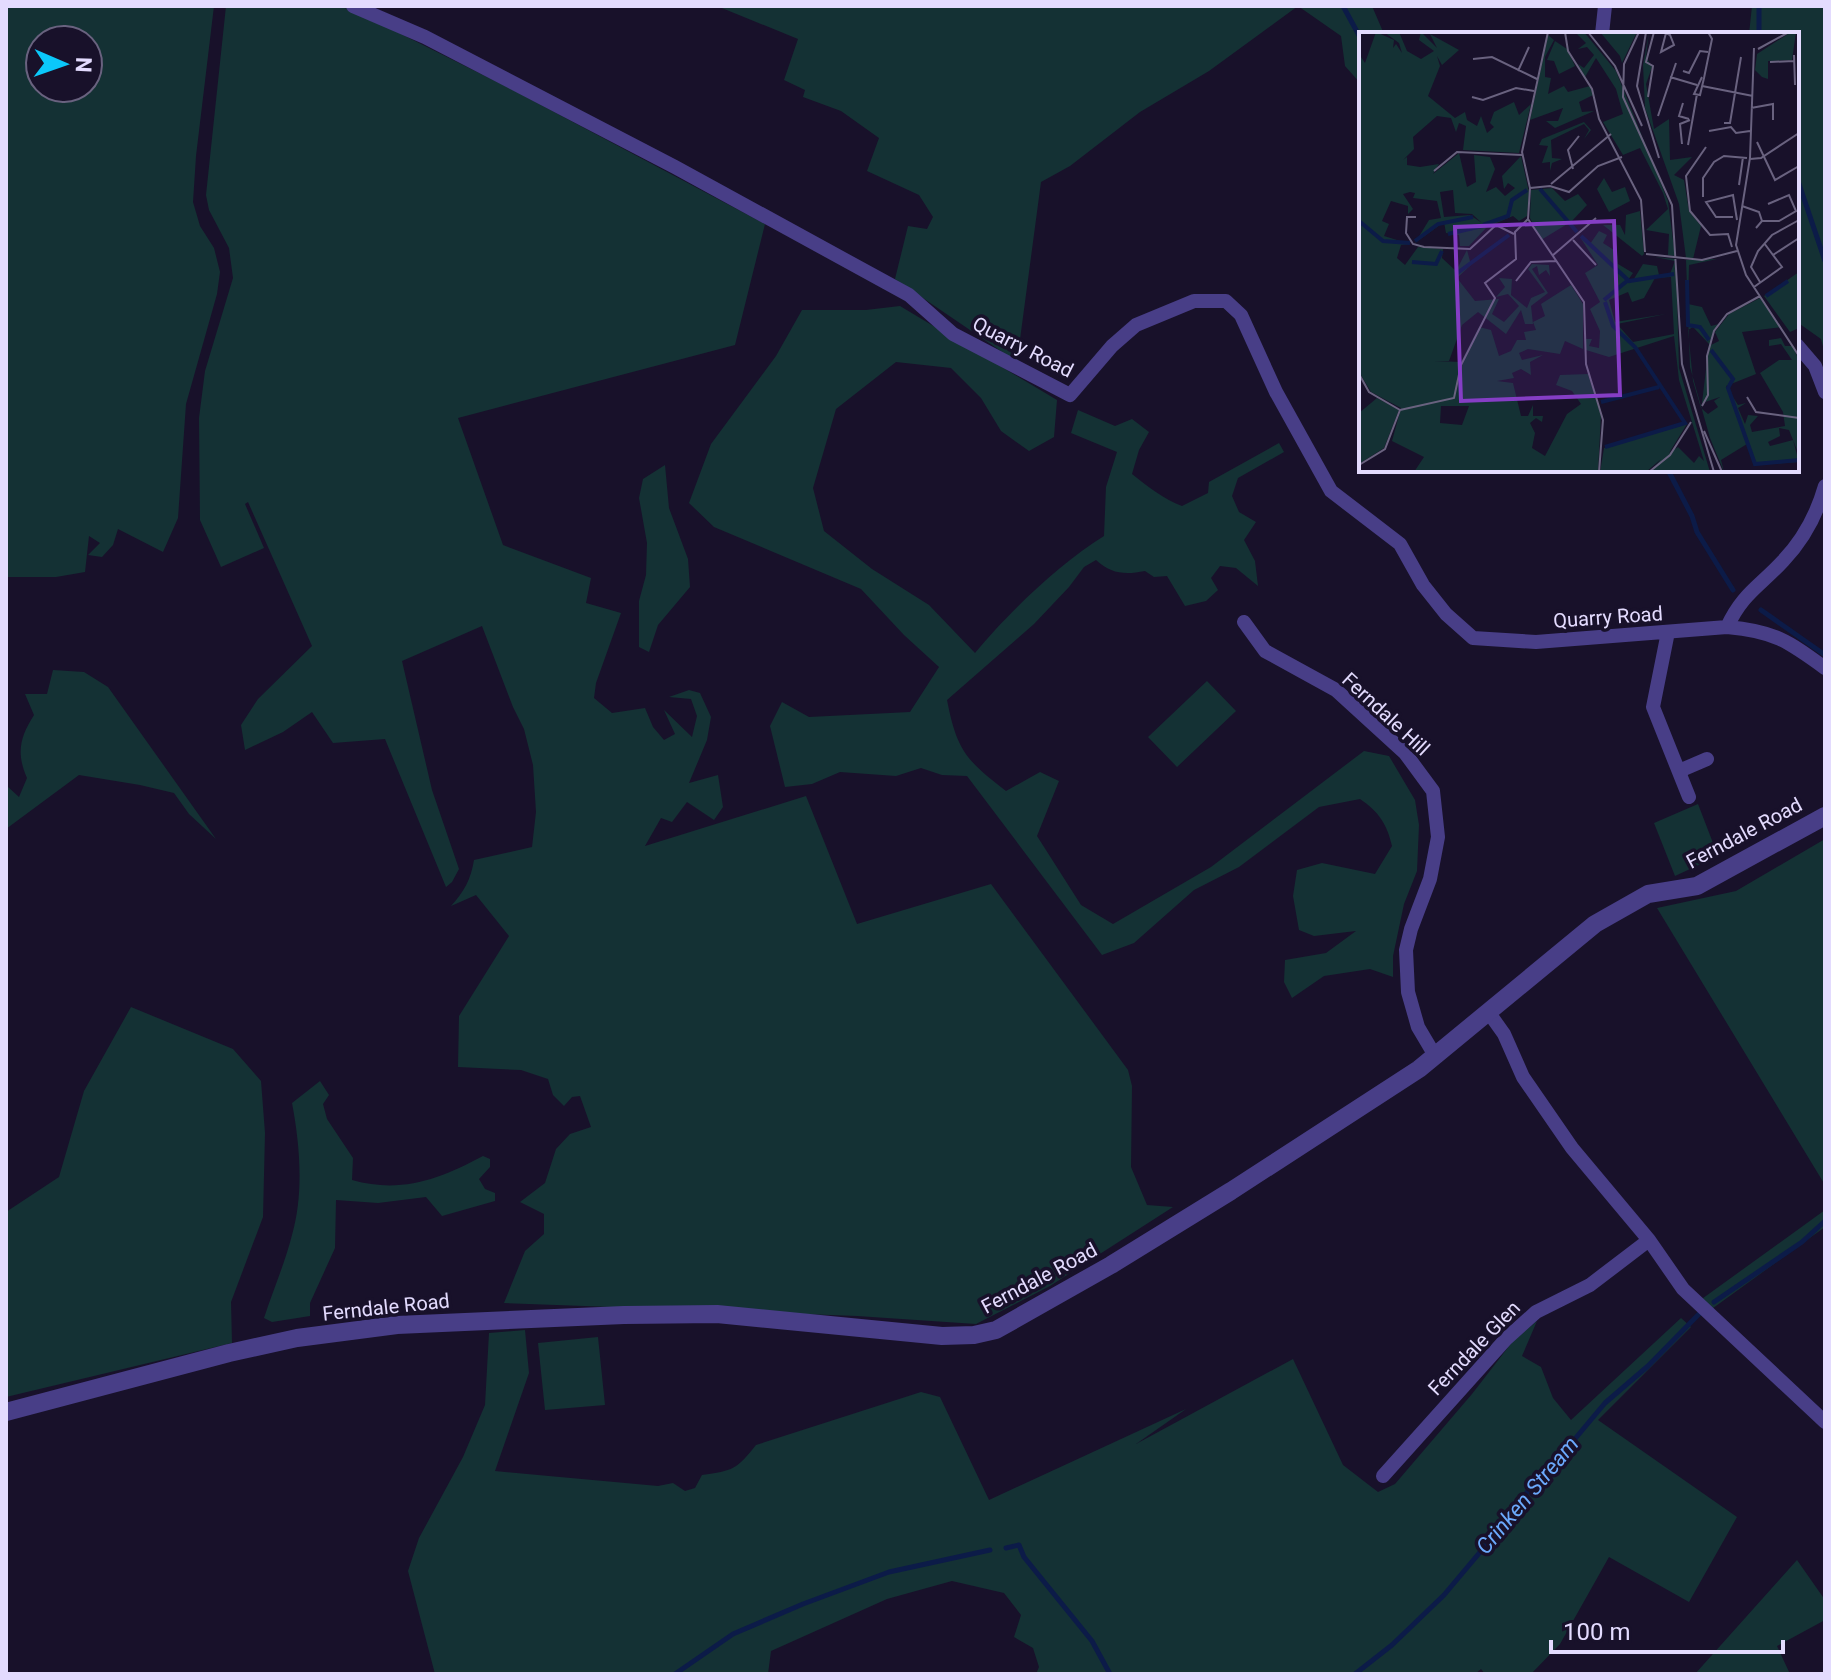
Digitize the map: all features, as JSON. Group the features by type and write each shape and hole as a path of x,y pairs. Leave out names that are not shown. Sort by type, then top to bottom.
{"street":[{"name":"Quarry Road","path":"353,6 425,37 675,167 909,295 953,334 1070,395 1112,346 1136,325 1194,301 1226,301 1241,315 1276,392 1331,491 1400,544 1423,585 1446,614 1473,638 1536,642 1727,627 1758,630 1783,639 1825,668"},
{"path":"1602,32 1605,6"},
{"path":"1799,347 1815,366 1825,392"},
{"path":"1727,627 1749,591 1783,562 1803,537 1825,486"},
{"name":"Ferndale Hill","path":"1244,622 1265,651 1336,690 1405,753 1433,791 1438,837 1430,879 1406,950 1408,992 1418,1027 1434,1054"},
{"path":"1668,632 1653,707 1689,797"},
{"path":"1679,771 1707,759"},
{"name":"Ferndale Road","path":"6,1412 229,1353 297,1338 397,1325 717,1314 942,1336 974,1335 996,1330 1111,1265 1231,1191 1407,1076 1489,1013 1595,924 1648,894 1697,886 1825,816"},
{"path":"1489,1013 1504,1034 1523,1077 1572,1148 1649,1240 1683,1289 1825,1422"},
{"name":"Ferndale Glen","path":"1383,1476 1506,1339 1536,1312 1590,1285 1649,1240"}],"green space":[{"path":"6,6 214,6 193,202 200,226 214,248 220,272 217,294 186,404 178,518 163,552 118,529 113,545 102,557 88,555 100,543 89,536 85,572 56,577 6,577"},
{"path":"226,6 339,6 359,13 509,88 765,224 735,345 458,418 503,545 591,578 586,603 621,613 596,683 594,698 612,713 645,708 653,727 664,740 675,734 664,710 692,737 697,716 691,699 669,697 689,690 700,693 711,717 707,740 689,783 718,775 723,807 714,820 687,802 672,822 661,818 645,846 806,796 857,924 991,884 1128,1070 1132,1086 1131,1167 1147,1205 1173,1207 1050,1286 976,1324 857,1316 504,1303 525,1251 544,1234 544,1214 520,1202 545,1183 556,1149 570,1134 591,1127 580,1096 572,1097 564,1106 553,1095 548,1079 521,1070 458,1067 459,1016 509,936 476,895 451,906 466,885 474,860 532,847 536,812 533,765 524,729 482,626 402,661 432,790 459,869 446,887 385,739 333,743 312,712 283,732 245,750 241,725 258,699 312,646 248,502 245,504 264,548 221,567 200,520 199,418 205,371 233,278 229,248 209,210 206,195"},
{"path":"717,6 1298,6 1209,71 1140,112 1070,166 1041,182 1017,362 895,279 908,226 927,229 933,217 919,195 867,171 879,138 841,111 803,97 805,90 784,80 798,39"},
{"path":"1298,6 1372,6 1383,32 1359,32 1359,82 1345,66 1341,36"},
{"path":"1752,6 1825,6 1825,354 1821,339 1799,323 1799,32 1749,32"},
{"path":"900,306 1057,400 1054,437 1029,451 1001,431 981,398 951,368 896,362 836,409 813,488 824,531 872,569 929,605 975,653 1035,590 1104,536 1106,487 1117,452 1071,433 1078,410 1115,426 1132,419 1149,432 1139,450 1132,474 1182,506 1208,493 1209,482 1279,443 1284,452 1238,478 1232,496 1239,512 1256,522 1244,540 1255,561 1258,586 1236,568 1220,566 1211,578 1218,590 1206,601 1185,606 1167,576 1154,577 1145,571 1119,572 1096,560 1084,567 1034,624 947,700 965,753 1006,791 1040,772 1059,781 1037,836 1081,905 1113,924 1211,867 1364,751 1389,756 1415,800 1419,825 1417,871 1404,904 1393,956 1393,977 1370,969 1324,976 1292,998 1284,982 1285,960 1326,953 1356,931 1314,936 1299,930 1293,896 1297,870 1322,863 1375,874 1392,846 1381,819 1360,799 1319,807 1239,867 1194,890 1134,943 1102,955 967,776 942,775 921,768 896,776 840,772 812,784 785,787 770,726 782,702 809,717 910,712 939,667 861,589 714,527 689,503 711,444 776,356 802,310 866,310"},
{"path":"665,465 669,508 688,559 690,587 658,625 649,652 639,647 639,601 646,575 647,543 639,498 643,479"},
{"path":"53,670 84,672 108,687 216,839 189,814 174,793 79,775 6,829 6,780 7,786 19,797 27,778 21,761 21,745 34,715 25,694 47,694"},
{"path":"1207,681 1236,711 1177,767 1148,737"},
{"path":"1698,804 1718,856 1675,876 1654,823"},
{"path":"1825,839 1825,1185 1657,908 1736,891"},
{"path":"131,1007 233,1049 261,1081 265,1133 263,1217 231,1302 232,1343 6,1397 6,1212 59,1177 84,1091"},
{"path":"320,1081 329,1095 323,1104 327,1119 353,1158 352,1180 404,1185 436,1177 483,1156 490,1159 490,1167 479,1179 485,1189 495,1193 495,1201 442,1216 426,1197 378,1203 336,1200 335,1248 310,1303 310,1316 272,1322 264,1318 289,1245 298,1203 299,1152 292,1103"},
{"path":"1825,1210 1825,1227 1709,1311 1699,1301"},
{"path":"1681,1318 1691,1327 1598,1420 1737,1517 1689,1602 1609,1557 1560,1644 1531,1674 1485,1674 1481,1669 1475,1674 1036,1674 1039,1667 1033,1648 1014,1637 1021,1615 1004,1593 952,1581 887,1599 771,1651 768,1674 435,1674 408,1571 419,1538 463,1457 485,1405 489,1333 525,1330 529,1373 495,1471 658,1486 673,1483 685,1491 695,1488 702,1475 734,1468 756,1445 921,1392 940,1397 989,1500 1186,1409 1136,1444 1293,1359 1343,1465 1378,1492 1395,1484 1513,1341 1537,1321 1522,1356 1541,1367 1553,1398 1571,1420"},
{"path":"598,1337 605,1405 545,1410 538,1343"},
{"path":"1797,1560 1825,1600 1825,1620 1777,1646 1790,1674 1695,1674"}],"waterway":[{"path":"1343,6 1359,35"},
{"path":"1759,6 1759,32"},
{"path":"1799,184 1825,261"},
{"path":"1669,472 1697,532 1733,590"},
{"path":"1761,610 1825,655"},
{"name":"Crinken Stream","path":"1714,1302 1802,1242 1825,1221"},
{"name":"Crinken Stream","path":"1355,1674 1392,1645 1444,1595 1513,1513 1542,1470 1574,1440 1605,1403 1648,1366 1699,1314"},
{"path":"1006,1548 1019,1545 1024,1557 1092,1641 1110,1674"},
{"path":"675,1674 733,1634 803,1604 889,1572 990,1550"}]}
